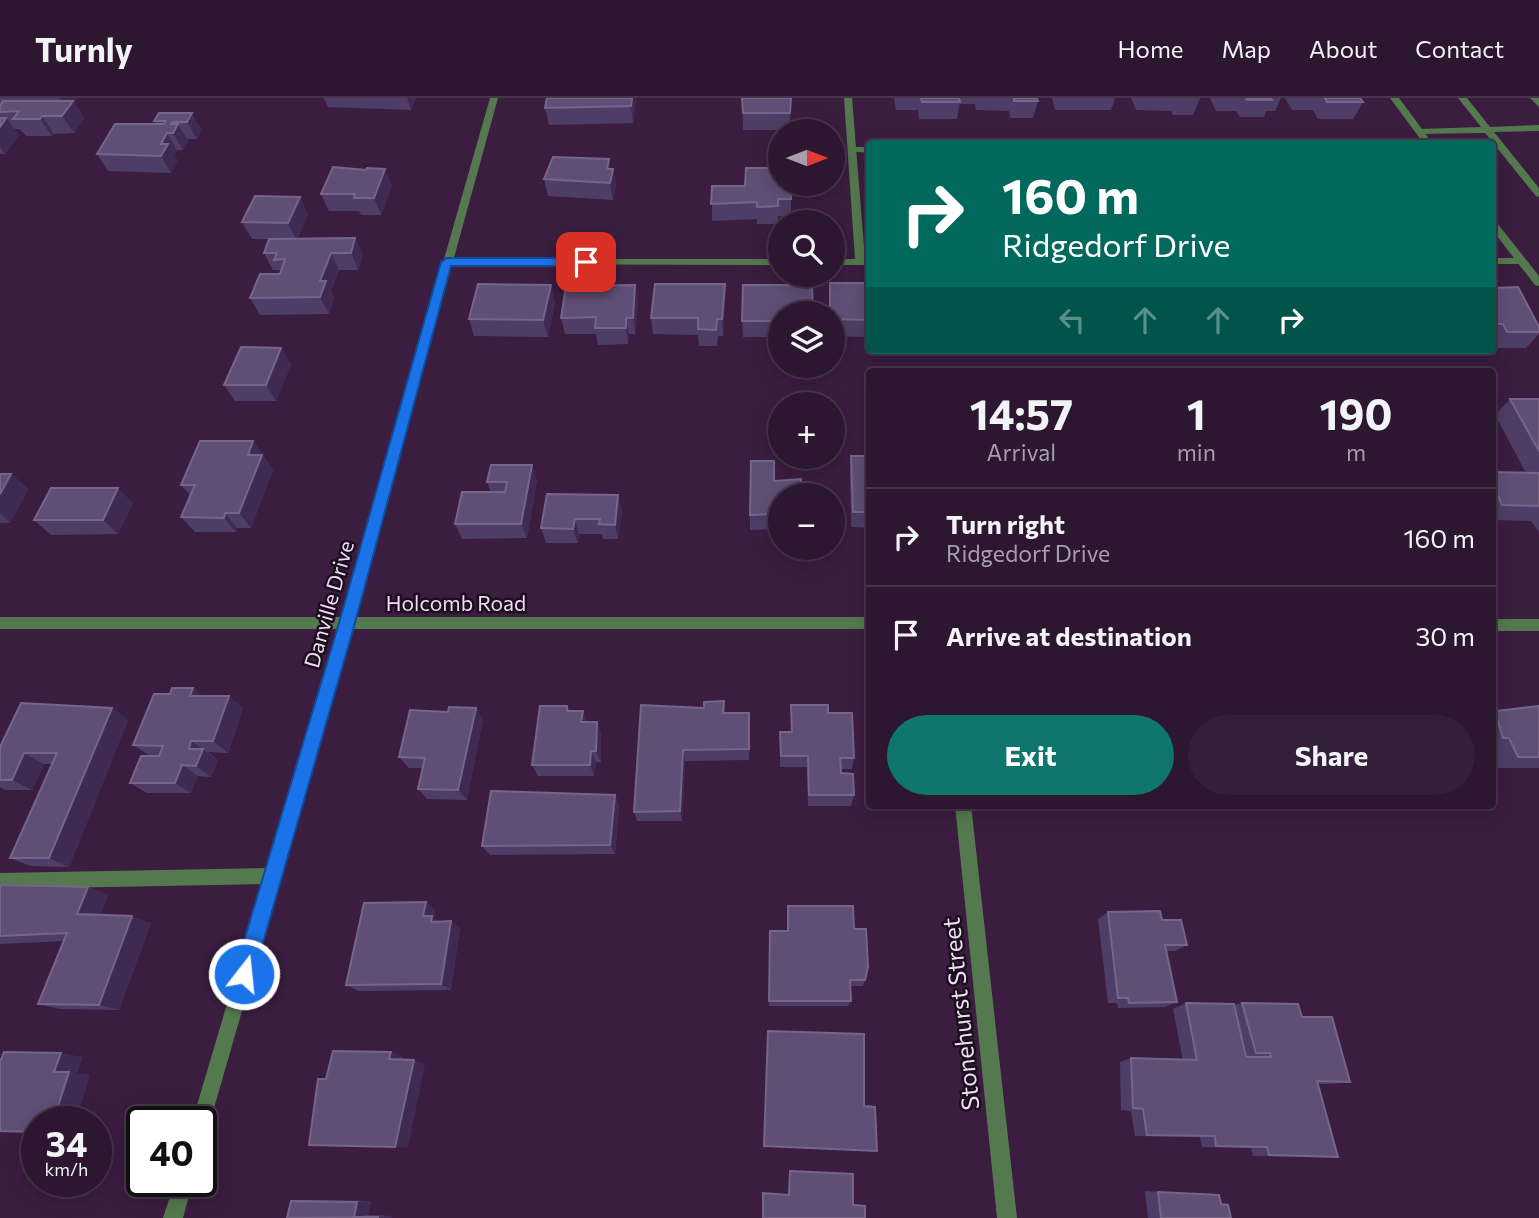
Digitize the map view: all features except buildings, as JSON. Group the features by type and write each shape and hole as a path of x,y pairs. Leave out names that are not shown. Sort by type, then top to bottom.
{"street":[{"name":"Danville Drive","path":"206,1106 347,623 495,98"},
{"path":"845,262 865,262 851,149 848,98"},
{"path":"1394,98 1426,140"},
{"path":"1462,98 1539,194"},
{"path":"1534,98 1539,104"},
{"path":"1420,132 1539,128"},
{"path":"851,149 866,149"},
{"path":"1496,229 1539,283"},
{"path":"1496,261 1520,261"},
{"path":"447,262 768,262"},
{"name":"Holcomb Road","path":"0,623 866,623"},
{"path":"1496,625 1539,625"},
{"name":"Stonehurst Street","path":"962,809 1007,1218"},
{"path":"0,881 272,876"},
{"path":"173,1218 179,1197"}],"route":[{"path":"244,974 347,623 447,262 586,262"}]}
